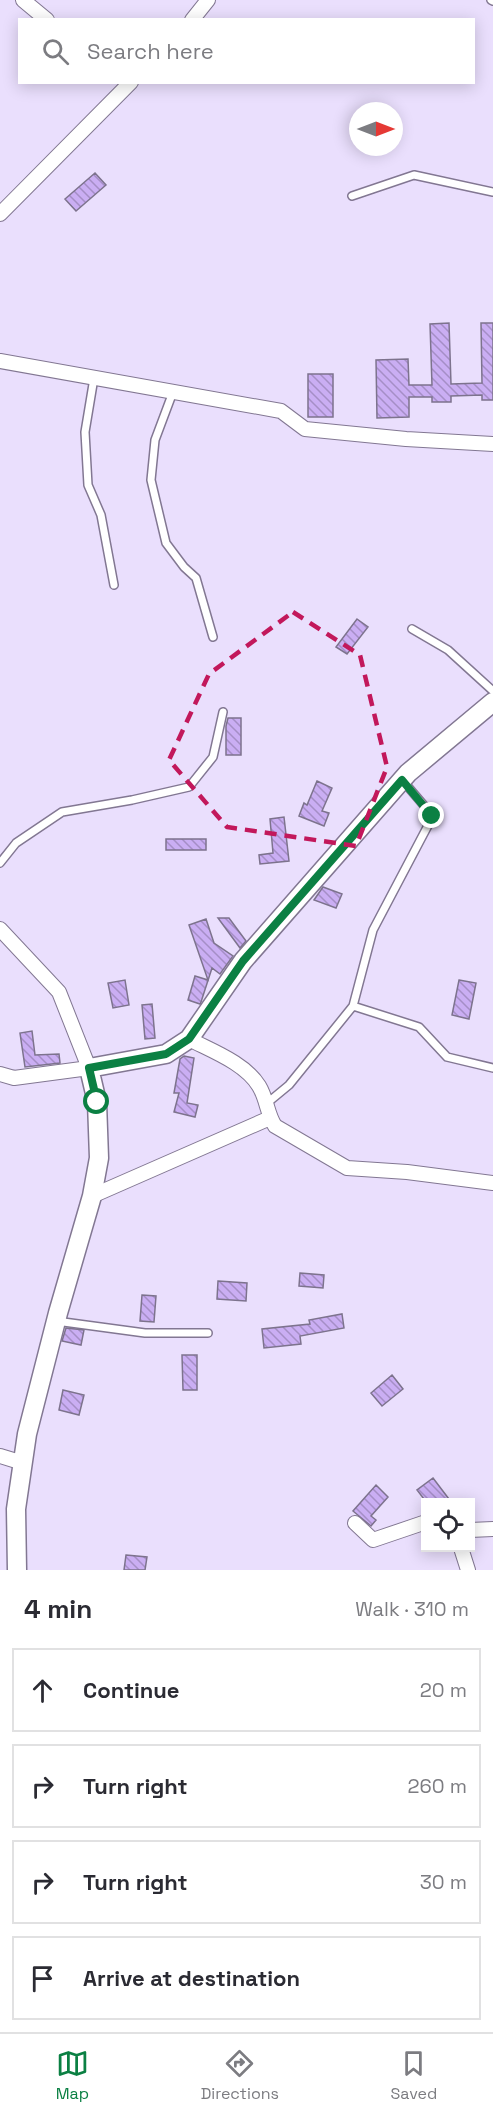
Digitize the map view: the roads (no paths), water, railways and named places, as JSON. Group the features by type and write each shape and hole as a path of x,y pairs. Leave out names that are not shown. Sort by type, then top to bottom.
{"street":[{"path":"23,0 45,18"},
{"path":"194,18 208,0"},
{"path":"0,214 127,84"},
{"path":"0,361 281,411 305,429 406,439 493,444"},
{"path":"0,1074 14,1078 89,1068 166,1054 189,1039 243,961 402,780 493,702"},
{"path":"0,928 59,992 89,1068 97,1102 99,1158 92,1197 56,1321 27,1434 16,1509 17,1570"},
{"path":"189,1039 240,1066 259,1086 275,1126 347,1168 493,1182"},
{"path":"92,1197 268,1111"},
{"path":"0,1456 23,1463"},
{"path":"355,1523 373,1540 421,1524"},
{"path":"475,1530 493,1529"},
{"path":"462,1552 468,1570"}],"lane":[{"path":"352,196 414,175 493,192"},
{"path":"94,378 85,432 88,485 101,515 114,585"},
{"path":"173,392 155,440 151,480 166,543 184,567 196,578 213,637"},
{"path":"412,629 448,650 493,692"},
{"path":"0,863 16,843 62,812 189,787 213,757 223,712"},
{"path":"268,1111 353,1006 373,930 432,816 402,780"},
{"path":"353,1006 419,1027 447,1057 493,1068"},
{"path":"56,1321 145,1333 208,1333"}]}
